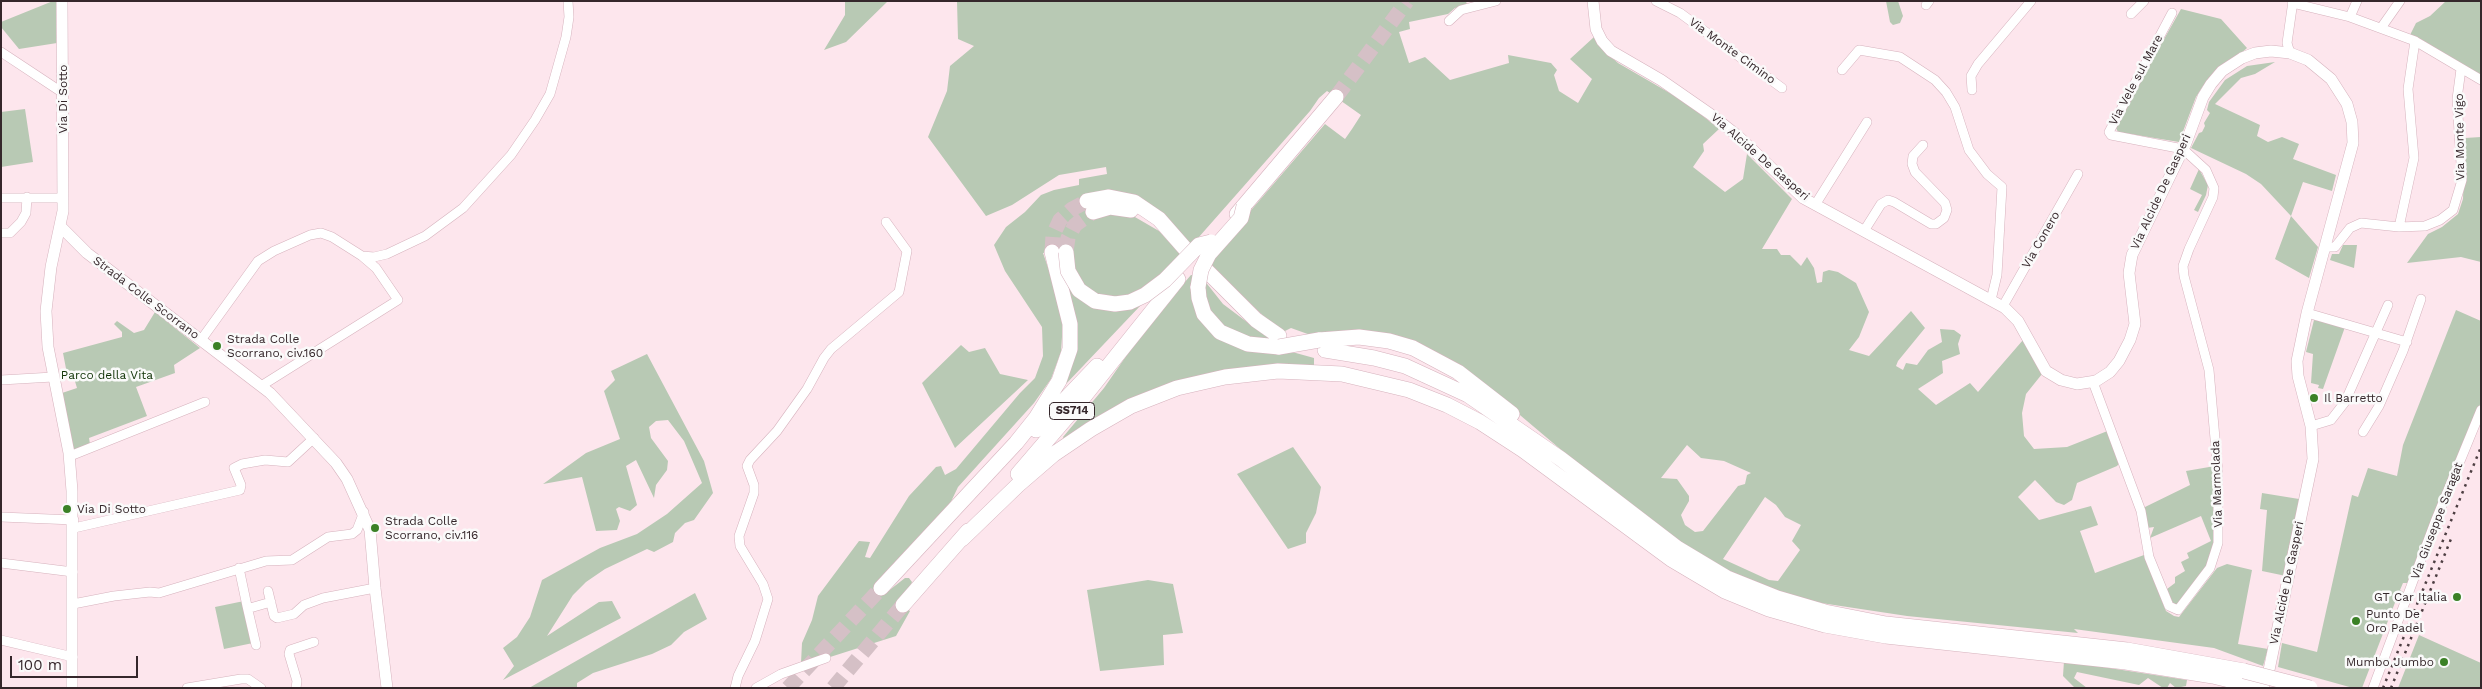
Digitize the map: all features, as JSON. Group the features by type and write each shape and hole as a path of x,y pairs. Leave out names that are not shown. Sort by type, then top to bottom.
{"highway":[{"name":"SS714","path":"881,588 963,501 1060,406 1178,279 1244,206 1336,97"},
{"path":"1090,207 1109,197 1134,202 1159,219 1188,252"},
{"path":"1244,206 1241,218 1209,254 1201,270 1198,287 1199,298 1204,314 1220,332 1248,344 1279,342 1322,346 1393,362 1442,382 1468,395 1561,459 1663,538 1727,578 1794,604 1857,625"},
{"path":"963,501 1036,418 1054,391 1065,369 1070,349 1070,324 1059,252 1078,290 1095,301 1115,304 1130,302 1146,295 1165,280 1199,245 1211,242"},
{"path":"1206,270 1279,342"},
{"name":"SS714","path":"903,606 1078,404 1178,279"},
{"path":"1322,346 1344,337 1369,338 1398,343 1432,356 1487,393 1546,443 1561,459"},
{"path":"962,539 1041,464 1078,436 1116,414 1161,394 1194,383 1225,376 1272,371 1309,371 1353,376 1388,384 1431,398 1496,432 1670,559 1725,590 1783,614 1857,625 1944,631 2077,650 2155,654 2243,677 2310,688"},
{"path":"1442,382 1506,428 1581,489 1594,503"},
{"path":"2243,677 2262,688"}],"street":[{"name":"Via Di Sotto","path":"62,1 63,211 51,267 46,311 48,347 70,456 74,524 72,688"},
{"path":"362,256 374,257 387,254 426,236 463,208 511,154 535,120 550,94 566,37 569,17 568,1"},
{"path":"1449,21 1461,10 1496,1"},
{"name":"Via Alcide De Gasperi","path":"1594,1 1595,26 1607,48 1661,80 1710,114 1738,136 1795,192 1815,205 2003,306 2015,318 2048,373 2069,383 2093,382 2114,368 2122,356 2134,331 2135,319 2129,273 2130,262 2138,238 2182,149 2203,96 2222,71 2242,58 2255,53 2271,51 2290,53 2308,60 2331,79 2347,104 2352,122 2351,154 2307,312 2297,368 2311,426 2312,459 2269,670"},
{"name":"Via Monte Cimino","path":"1656,1 1680,13 1782,88"},
{"path":"1972,90 1972,76 1978,64 2031,1"},
{"path":"2131,14 2144,1"},
{"path":"2350,17 2357,1"},
{"path":"2381,28 2400,1"},
{"path":"2290,53 2287,43 2292,2 2350,17 2415,41 2481,80"},
{"name":"Via Vele sul Mare","path":"2172,13 2109,128 2109,132 2182,149"},
{"path":"2399,227 2410,187 2414,158 2408,89 2415,41"},
{"path":"1842,70 1859,50 1900,57 1935,80 1946,92 1955,107 1972,154 1987,174 2002,187 1997,275 1991,300"},
{"path":"1,52 63,94"},
{"name":"Via Monte Vigo","path":"2325,247 2336,247 2350,228 2361,223 2399,227 2425,226 2440,220 2453,210 2462,180 2457,99 2461,69"},
{"path":"1815,205 1867,122"},
{"path":"1864,231 1877,209 1888,200 1931,224 1936,224 1944,218 1947,210 1945,203 1915,172 1912,164 1913,156 1923,145"},
{"name":"Via Marmolada","path":"2093,382 2141,510 2149,557 2169,606 2178,610 2210,568 2218,543 2219,510 2208,370 2183,266 2212,199 2214,188 2206,170 2182,149"},
{"name":"Via Conero","path":"2003,306 2078,174"},
{"path":"1,232 10,232 21,222 26,213 27,197"},
{"path":"1,198 63,198"},
{"name":"Strada Colle Scorrano","path":"63,211 79,245"},
{"path":"735,688 738,676 755,641 768,599 763,584 740,546 739,536 754,493 754,485 747,466 750,460 777,431 807,389 824,358 837,344 900,292 907,251 886,222"},
{"name":"Strada Colle Scorrano","path":"60,226 79,245 261,386 314,438 348,479 364,511 370,530 387,688"},
{"path":"201,340 258,261 274,251 310,235 320,233 332,237 362,256 376,268 398,300 261,386"},
{"path":"2363,432 2379,406 2407,342 2422,299"},
{"path":"2311,426 2331,420 2339,412 2388,305"},
{"path":"2307,312 2407,342"},
{"path":"1,380 53,377"},
{"path":"70,456 205,402"},
{"name":"Via Giuseppe Saragat","path":"2373,688 2435,522 2481,410"},
{"path":"1,517 74,524 240,490 241,485 234,468 242,464 265,460 288,462 296,457 314,438"},
{"path":"73,604 114,596 159,593 266,561 292,560 328,537 352,534 357,530 364,511"},
{"path":"1,563 73,572"},
{"path":"239,568 256,645"},
{"path":"268,591 277,618 294,614 304,605 323,598 375,588"},
{"path":"247,606 250,608 271,602"},
{"path":"1,640 73,657"},
{"path":"298,687 289,654 290,650 314,642"},
{"path":"756,688 781,674 826,658"},
{"path":"187,688 248,679 261,688"}],"green space":[{"path":"56,1 57,43 19,49 1,27 1,22"},
{"path":"845,1 888,1 846,42 824,50 845,15"},
{"path":"957,1 1466,1 1467,5 1455,8 1448,14 1409,22 1410,29 1399,32 1409,63 1425,57 1450,80 1509,63 1508,55 1551,63 1557,70 1554,75 1559,91 1578,103 1592,79 1570,59 1594,37 1600,47 1618,63 1687,103 1719,129 1703,144 1704,151 1693,167 1725,192 1743,179 1747,154 1792,199 1762,249 1777,249 1781,255 1790,255 1801,266 1807,257 1814,268 1817,283 1822,282 1823,272 1829,270 1838,272 1856,283 1869,312 1859,337 1849,350 1869,356 1911,311 1925,328 1898,361 1896,366 1903,370 1906,363 1917,365 1928,350 1942,342 1940,329 1954,330 1961,335 1958,344 1960,354 1942,361 1943,373 1918,389 1936,405 1970,383 1978,392 2023,340 2042,374 2026,394 2022,413 2024,436 2034,449 2067,447 2110,430 2122,460 2117,466 2077,483 2072,500 2064,505 2056,502 2035,480 2018,497 2039,520 2091,506 2098,525 2080,531 2095,573 2144,555 2166,611 2174,616 2179,617 2217,568 2227,564 2252,570 2238,644 2268,649 2263,666 2214,648 2074,629 2078,633 1907,616 1821,603 1791,596 1721,568 1660,530 1514,410 1426,349 1316,337 1291,328 1283,332 1208,264 1216,251 1325,124 1345,139 1352,129 1361,115 1327,91 1191,246 1159,213 1128,213 1159,231 1183,257 1169,273 1124,298 1093,294 1049,252 1043,253 1061,305 1063,322 1061,352 1051,379 1034,403 958,487 947,510 889,569 887,592 905,578 909,578 912,582 903,605 910,611 896,636 805,665 801,663 802,643 812,620 818,596 859,541 870,542 865,557 870,558 909,496 936,467 941,466 945,475 956,469 1035,378 1043,356 1042,327 1005,271 994,245 1006,227 1025,212 1041,195 1054,190 1079,185 1079,179 1107,174 1106,167 1059,175 1012,205 986,216 928,137 947,91 950,66 974,46 958,39","holes":["1687,445 1701,458 1724,461 1751,473 1747,475 1745,484 1738,486 1703,531 1695,532 1685,525 1681,515 1689,501 1689,496 1677,479 1661,478","1765,497 1776,505 1785,517 1801,525 1792,541 1800,550 1778,581 1769,580 1723,559"]},
{"path":"1886,1 1898,1 1903,16 1900,23 1893,25 1890,22"},
{"path":"2446,1 2481,1 2481,75 2410,35 2416,23 2430,16"},
{"path":"2181,9 2221,19 2247,48 2203,86 2196,97 2179,142 2118,132 2115,126"},
{"path":"2275,62 2255,74 2241,78 2215,104 2260,125 2257,136 2268,142 2282,137 2299,144 2293,159 2336,175 2332,191 2303,182 2291,216 2261,184 2246,174 2191,148 2205,126 2204,123 2210,113 2207,110 2209,102 2225,80 2247,66"},
{"path":"25,109 33,162 1,167 1,112"},
{"path":"2481,137 2481,262 2461,257 2407,263 2428,234 2442,227 2458,214 2463,199 2465,138"},
{"path":"2199,169 2208,185 2206,195 2198,212 2194,210 2202,195 2190,189"},
{"path":"2291,216 2318,247 2309,278 2275,259"},
{"path":"2343,245 2357,245 2354,268 2330,260 2332,254 2339,254"},
{"path":"1062,262 1074,292 1141,305 1065,385 1076,319"},
{"path":"1193,275 1202,319 1285,350 1314,358 1314,367 1241,370 1064,440 1063,437 1104,388 1149,323"},
{"path":"1204,280 1223,304 1271,340 1261,341 1222,327 1206,303"},
{"path":"2456,310 2481,321 2481,402 2408,583 2403,583 2400,590 2405,593 2401,601 2396,600 2362,688 2353,688 2278,667 2282,643 2317,652 2352,495 2358,497 2368,468 2397,476 2403,445"},
{"name":"Parco della Vita","path":"155,312 200,348 174,365 175,373 136,387 147,416 89,438 90,444 74,451 62,393 77,388 74,378 68,379 63,353 122,337 122,332 114,324 117,321 134,333 144,330"},
{"path":"2314,320 2345,327 2323,389 2318,388 2319,385 2311,383 2313,354 2306,352"},
{"path":"961,345 969,352 985,348 1000,374 1028,380 955,448 922,383"},
{"path":"647,354 704,461 713,493 694,520 685,523 675,533 673,542 654,552 647,549 605,569 586,582 573,595 547,636 599,602 612,601 621,618 503,680 514,666 503,648 517,637 530,617 542,580 600,548 637,534 667,514 702,483 684,441 668,420 656,421 649,427 651,438 668,461 667,470 656,485 654,498 636,460 626,466 637,505 630,511 619,507 616,509 620,521 617,530 596,531 582,477 543,484 586,453 620,439 604,391 615,380 611,371"},
{"path":"1293,447 1321,487 1316,513 1306,533 1306,543 1288,549 1237,474"},
{"path":"2215,466 2216,539 2207,565 2178,605 2174,606 2167,589 2175,583 2175,577 2185,571 2181,562 2189,558 2187,553 2211,541 2201,516 2150,538 2154,527 2147,528 2143,508 2190,485 2186,471"},
{"path":"2262,493 2299,499 2286,576 2262,571 2267,510 2260,509"},
{"path":"1148,580 1173,584 1183,633 1163,635 1164,665 1100,671 1087,590"},
{"path":"695,593 707,619 684,632 671,645 652,654 593,673 577,683 577,688 529,688"},
{"path":"244,601 253,643 224,649 215,607"},
{"name":"Mumbo Jumbo","path":"2419,635 2481,663 2481,688 2398,688"},
{"path":"2064,661 2187,680 2186,686 2176,688 2170,683 2167,688 2163,688 2148,678 2139,685 2077,672 2074,678 2087,688 2075,688 2063,676"}],"tunnel":[{"path":"1336,97 1407,1"},
{"path":"1052,252 1053,235 1060,220 1072,209 1087,201"},
{"path":"1066,252 1068,238 1075,225 1093,212"},
{"path":"788,688 881,588"},
{"path":"833,688 903,605"}],"railway":[{"path":"2383,688 2481,447"},
{"path":"2391,688 2451,539"}],"place":[{"name":"Strada Colle Scorrano, civ.160","path":"217,346"},
{"name":"Il Barretto","path":"2314,398"},
{"name":"Via Di Sotto","path":"67,509"},
{"name":"Strada Colle Scorrano, civ.116","path":"375,528"},
{"name":"GT Car Italia","path":"2457,597"},
{"name":"Punto De Oro Padel","path":"2356,621"},
{"name":"Mumbo Jumbo","path":"2444,662"}]}
